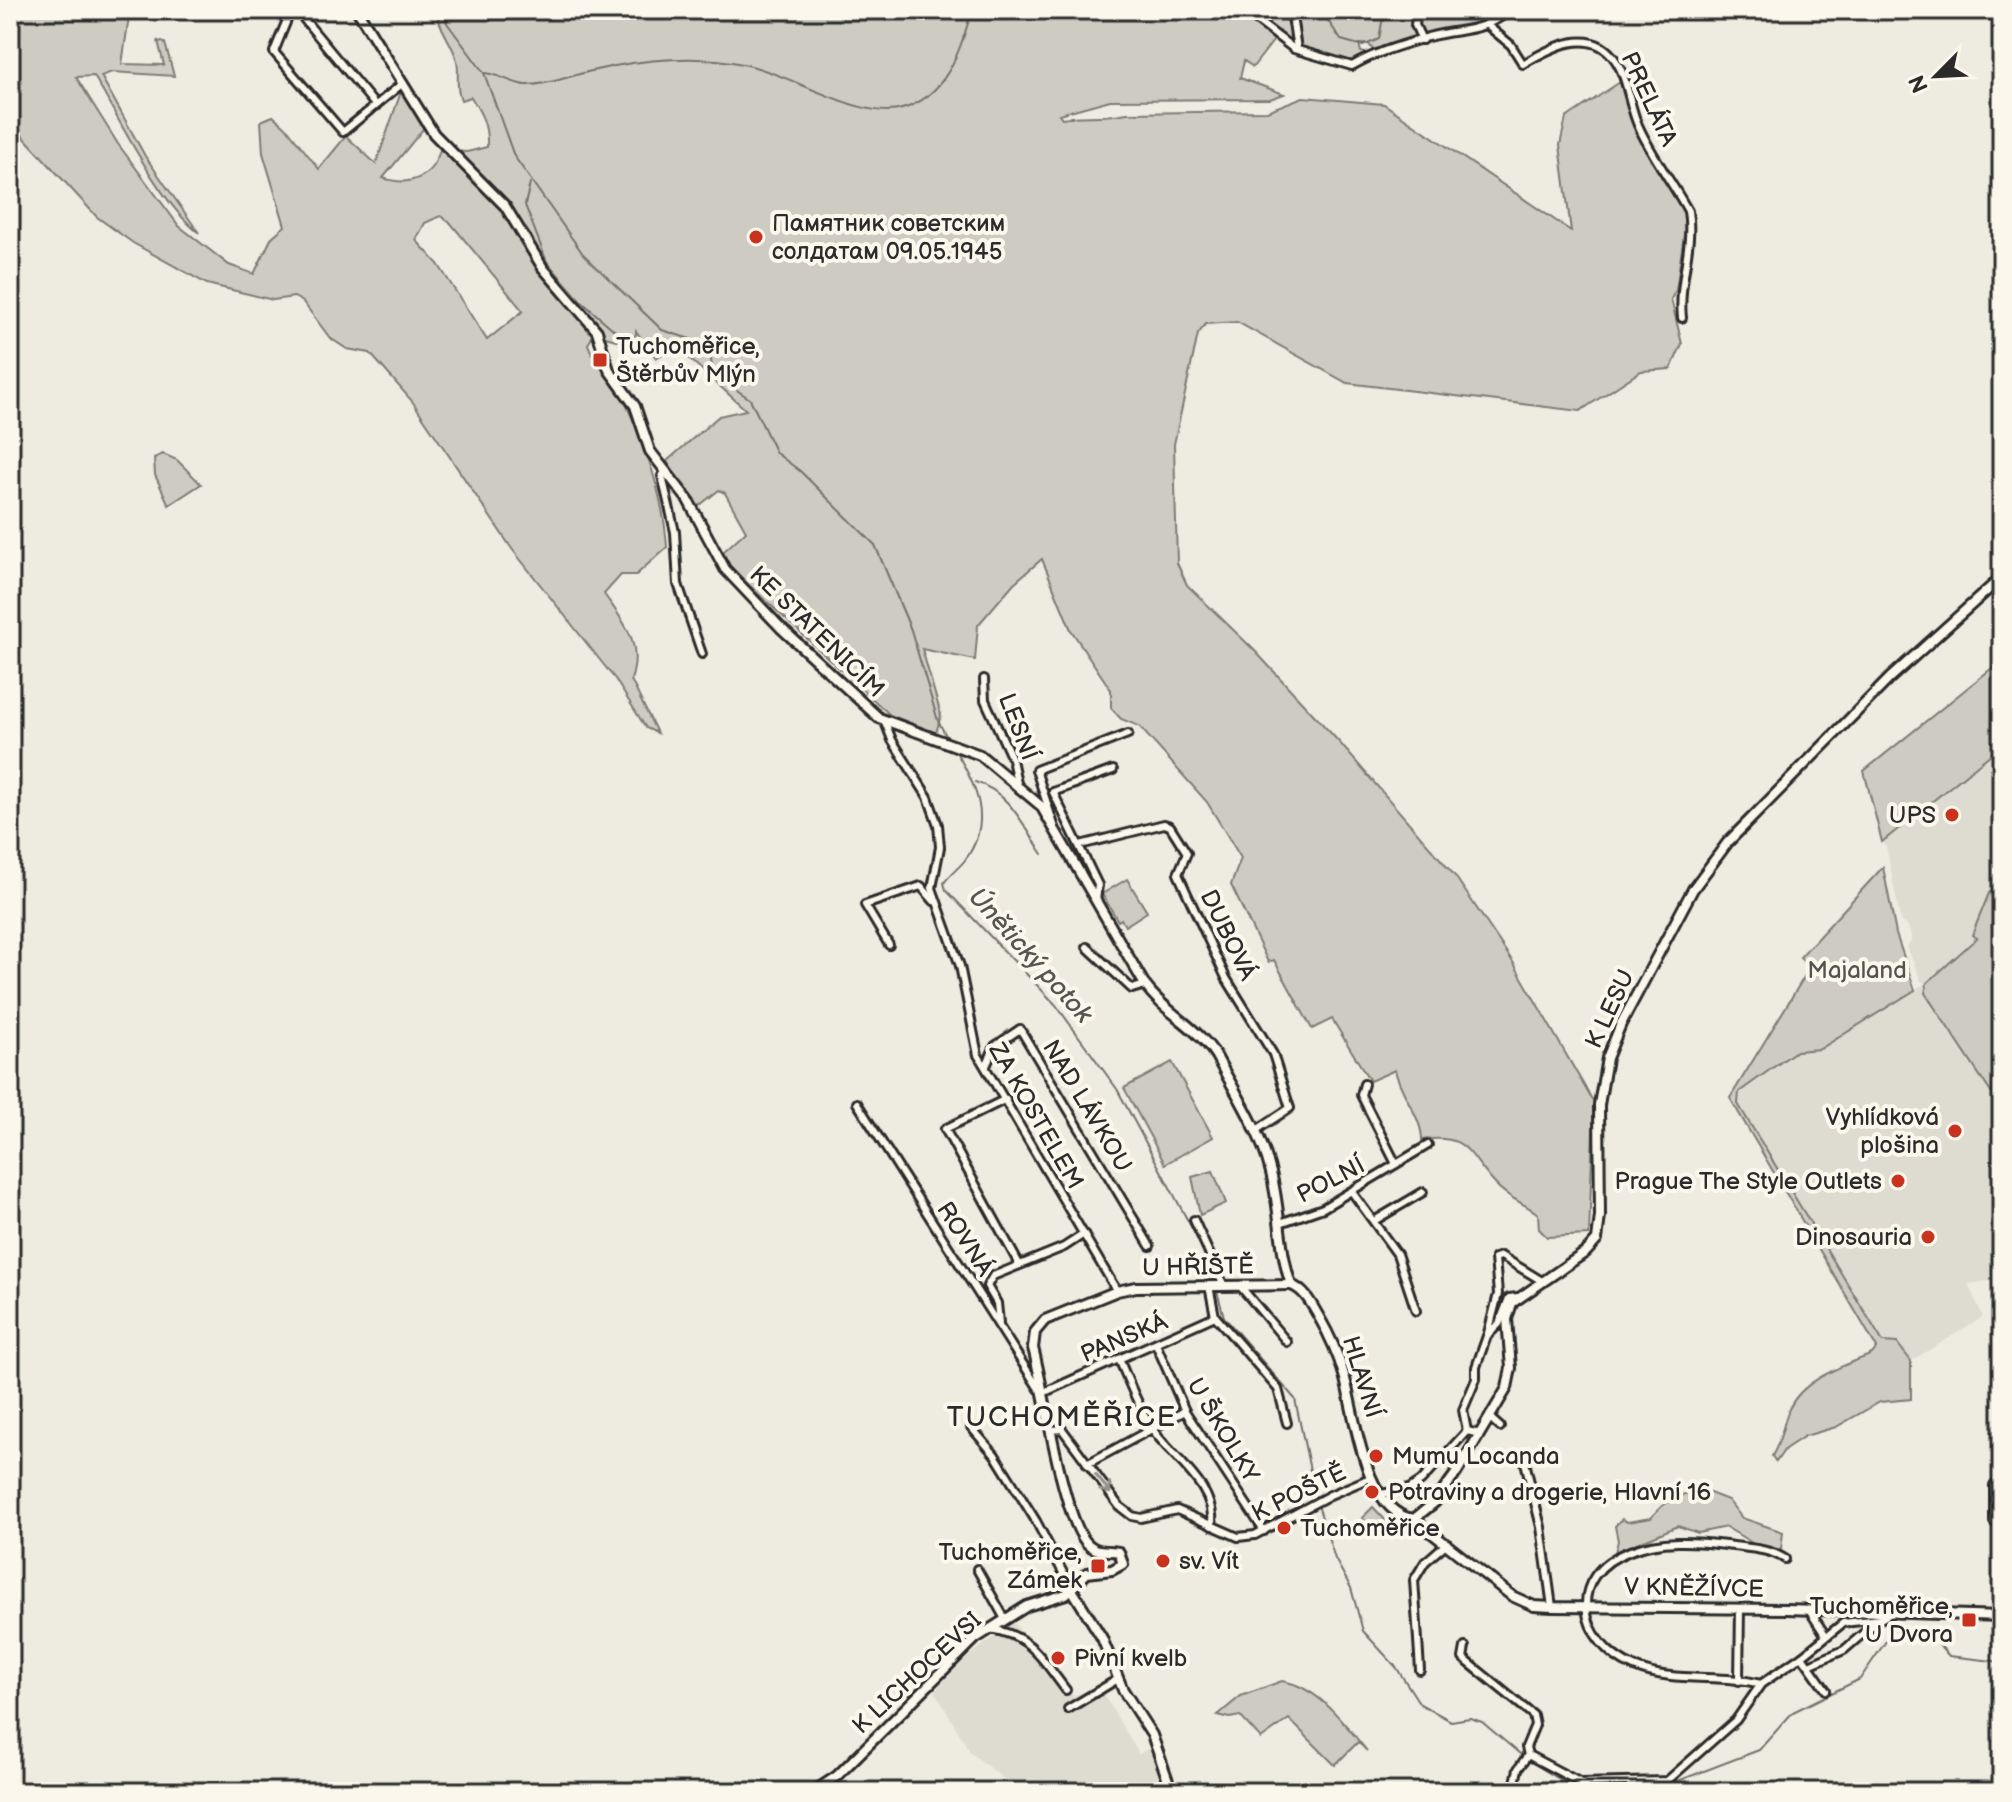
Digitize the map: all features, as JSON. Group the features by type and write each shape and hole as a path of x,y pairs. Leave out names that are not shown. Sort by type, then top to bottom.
{"street":[{"name":"KE STATENICÍM","path":"357,10 439,140 505,206 543,268 597,331 609,370 632,402 650,451 688,500 730,576 781,628 885,722 980,755 1041,806 1145,985 1164,1008 1210,1045 1255,1131 1273,1180 1280,1223 1279,1239 1291,1285"},
{"path":"1243,10 1297,49 1352,66 1376,53 1488,26 1511,10"},
{"path":"1291,10 1297,49"},
{"path":"1417,10 1415,25 1422,40"},
{"path":"376,106 298,12 289,15 274,52 343,132 376,106 403,83"},
{"name":"PRELÁTA","path":"1488,26 1511,45 1523,64 1559,44 1573,41 1604,48 1616,61 1637,123 1688,211 1691,225 1680,301 1682,318"},
{"path":"665,471 662,476 675,532 675,569 702,654"},
{"name":"K LESU","path":"1518,1297 1586,1252 1597,1240 1600,1216 1599,1105 1607,1058 1621,1024 1707,868 1728,842 1890,678 2002,577"},
{"name":"LESNÍ","path":"984,679 985,700 1012,759 1018,788"},
{"name":"ZA KOSTELEM","path":"885,722 892,740 928,797 938,825 940,847 932,881 936,903 960,966 974,1044 1117,1291"},
{"path":"1055,828 1036,770 1128,734"},
{"path":"1096,901 1098,885 1053,792 1113,770"},
{"name":"DUBOVÁ","path":"1080,845 1164,824 1170,826 1187,853 1178,874 1226,978 1273,1054 1290,1108 1255,1131"},
{"path":"889,945 865,905 921,886 936,903"},
{"name":"KE STATENICÍM","path":"1087,947 1132,989 1145,985"},
{"name":"NAD LÁVKOU","path":"986,1066 995,1046 1020,1029 1150,1246"},
{"name":"POLNÍ","path":"1364,1084 1361,1095 1396,1164"},
{"path":"1006,1099 945,1129 1019,1264"},
{"name":"ROVNÁ","path":"857,1103 1039,1389 1045,1392"},
{"name":"POLNÍ","path":"1280,1223 1323,1208 1428,1145"},
{"path":"1352,1192 1397,1254 1416,1311"},
{"path":"1374,1221 1423,1192"},
{"path":"1194,1220 1216,1286 1215,1316 1278,1389 1287,1423"},
{"path":"999,1323 997,1303 988,1284 993,1276 1064,1247 1084,1234"},
{"path":"1467,1431 1462,1420 1463,1410 1476,1379 1476,1367 1498,1294 1495,1258 1506,1258 1542,1281"},
{"name":"U HŘIŠTĚ","path":"1045,1392 1033,1348 1037,1328 1050,1317 1117,1291 1291,1285"},
{"name":"HLAVNÍ","path":"1291,1285 1307,1297 1335,1349 1370,1478 1393,1511 1414,1519"},
{"path":"1240,1286 1287,1342"},
{"path":"1487,1336 1499,1324 1509,1298 1518,1297"},
{"path":"1414,1519 1435,1502 1507,1388 1511,1368 1507,1319 1518,1297"},
{"name":"PANSKÁ","path":"1045,1392 1215,1316"},
{"name":"U ŠKOLKY","path":"1156,1344 1185,1411 1264,1531"},
{"path":"1119,1359 1151,1428 1197,1482 1210,1508 1212,1526"},
{"path":"1045,1392 1053,1430"},
{"path":"1087,1464 1185,1411"},
{"path":"1490,1418 1500,1427"},
{"path":"971,1427 995,1455 1036,1521 1071,1588 1102,1638 1118,1679 1152,1735 1172,1792"},
{"name":"K POŠTĚ","path":"1053,1430 1062,1429 1119,1506 1132,1516 1148,1517 1177,1510 1238,1537 1264,1531 1330,1495 1370,1478"},
{"name":"K LICHOCEVSI","path":"813,1792 837,1776 990,1629 1033,1604 1063,1596 1087,1573 1116,1569 1124,1562 1119,1552 1093,1548 1083,1539 1064,1489 1053,1430"},
{"path":"1467,1431 1480,1434"},
{"path":"1381,1494 1409,1489 1421,1481 1467,1431"},
{"path":"1523,1454 1541,1527 1552,1607"},
{"path":"1994,1522 1998,1485 1995,1477"},
{"name":"V KNĚŽÍVCE","path":"1414,1519 1512,1596 1534,1606 1894,1611 2002,1616"},
{"path":"1761,1684 1673,1677 1638,1669 1616,1659 1594,1638 1586,1597 1597,1573 1621,1555 1652,1545 1669,1542 1716,1544 1776,1554 1785,1559"},
{"path":"1420,1670 1414,1580 1425,1562 1447,1543"},
{"path":"977,1569 1005,1619"},
{"path":"1739,1681 1740,1608"},
{"path":"1809,1610 1826,1636"},
{"path":"1819,1622 1834,1611"},
{"path":"1809,1665 1844,1650 1894,1611"},
{"path":"1525,1758 1581,1783 1661,1784 1676,1777 1691,1759 1736,1720 1761,1684 1848,1620 1880,1619"},
{"path":"990,1629 1013,1633 1033,1647 1066,1690"},
{"path":"1465,1647 1463,1658 1533,1715 1535,1725 1513,1792"},
{"path":"1802,1656 1826,1690"},
{"path":"1068,1709 1118,1679"}],"shaded area":[{"path":"2002,745 2002,882 1989,893 1972,935 2002,948 2002,1279 1968,1284 1983,1317 1911,1361 1897,1343 1884,1342 1738,1105 1739,1092 1801,1048 1925,984 1907,947 1912,939 1908,926 1901,922 1886,846 1882,842"},
{"path":"1013,1622 1073,1696 1099,1687 1139,1754 1155,1745 1171,1792 1020,1792 970,1752 935,1691 962,1662"}],"green space":[{"path":"10,10 130,10 122,64 164,65 158,41 165,43 174,76 112,72 101,76 145,156 199,233 169,202 155,182 94,76 76,77 118,144 179,226 229,265 254,274 272,237 285,226 263,153 261,121 273,116 285,126 319,169 346,136 376,164 402,89 424,128 383,178 402,181 419,178 432,167 440,150 467,152 487,147 485,126 478,109 471,97 461,100 456,57 436,10 1059,10 1060,17 1061,10 1506,10 1483,23 1422,35 1374,52 1369,44 1359,44 1361,52 1369,54 1347,66 1294,48 1277,36 1253,67 1244,61 1240,78 1284,94 1270,99 1110,100 1059,114 1062,118 1127,113 1267,111 1303,97 1384,104 1571,231 1560,145 1566,118 1620,82 1630,116 1645,148 1684,212 1685,228 1676,290 1671,299 1682,344 1671,369 1641,371 1580,411 1347,383 1237,322 1206,324 1198,334 1174,444 1177,563 1187,585 1255,651 1339,742 1455,876 1513,962 1594,1103 1589,1235 1547,1237 1539,1229 1538,1214 1501,1190 1459,1143 1422,1140 1419,1123 1395,1070 1370,1081 1332,1019 1312,1029 1274,960 1268,962 1231,885 1241,858 1207,802 1139,726 1121,719 1111,708 1111,690 1071,630 1042,559 1014,583 978,625 975,660 922,649 941,715 936,733 890,715 727,565 723,552 746,531 725,493 719,490 695,509 667,461 719,416 746,410 669,340 664,353 656,358 636,331 636,335 623,342 602,336 571,300 568,304 594,334 588,344 596,364 604,366 637,429 660,500 667,547 636,575 621,575 604,594 630,634 635,655 631,680 657,733 646,728 615,679 512,549 412,401 370,353 347,349 330,338 303,302 294,297 273,300 207,284 133,243 97,217 10,122","holes":["440,216 449,221 523,311 487,340 438,264 416,240 425,223"]},
{"path":"163,454 177,460 201,484 169,505 155,475 154,458"},
{"path":"2002,660 2002,745 1882,842 1864,771"},
{"name":"Majaland","path":"1883,867 1896,934 1915,990 1820,1049 1796,1051 1739,1092 1738,1104 1883,1342 1897,1343 1911,1361 1911,1399 1880,1402 1836,1427 1805,1436 1785,1449 1776,1462 1772,1456 1795,1398 1814,1381 1872,1354 1877,1348 1730,1098 1809,969 1800,957"},
{"path":"1127,879 1147,912 1125,926 1121,919 1118,921 1102,894"},
{"path":"2002,883 2002,1091 1992,1094 1925,993 1927,983 1977,938 1972,935 1989,893"},
{"path":"1172,1062 1213,1137 1165,1164 1124,1088"},
{"path":"1213,1171 1226,1203 1200,1215 1192,1177"},
{"path":"1702,1490 1728,1500 1742,1518 1783,1532 1781,1549 1762,1549 1726,1527 1698,1533 1678,1526 1615,1552 1618,1541 1615,1526 1622,1519 1627,1522 1651,1518 1674,1499"},
{"path":"1373,1507 1394,1529 1384,1539 1362,1518"},
{"path":"1282,1681 1319,1698 1367,1751 1358,1742 1335,1765 1289,1719 1261,1739 1240,1716 1230,1718 1218,1715 1241,1696"}],"waterway":[{"name":"Únětický potok","path":"444,10 447,23 484,73 514,156 583,254 662,330 709,345 713,374 750,399 776,453 800,471 875,545 911,630 938,721 949,741"},
{"path":"484,73 533,85 633,63 672,59 710,60 764,70 847,103 886,111 902,109 917,103 941,83 962,41 972,10"},
{"path":"1321,10 1341,40 1363,46 1379,39 1382,22 1393,10"},
{"path":"530,183 525,205 547,262 582,302 622,337"},
{"name":"Únětický potok","path":"955,750 970,776 980,817 974,846 944,883 946,890 1056,1005 1117,1089 1210,1262"},
{"path":"975,782 997,793 1006,802 1043,854"},
{"name":"Únětický potok","path":"1213,1267 1216,1285"},
{"name":"Únětický potok","path":"1217,1291 1224,1317 1295,1399 1316,1499"},
{"name":"Únětický potok","path":"1318,1505 1335,1559 1351,1588 1363,1631 1396,1667 1420,1704 1451,1721 1470,1718 1482,1722 1526,1759 1576,1789 1640,1792"},
{"name":"Únětický potok","path":"1649,1792 1759,1750 1793,1712 1860,1679 1895,1628 1931,1635 1949,1656 2002,1662"}],"place":[{"name":"Памятник советским солдатам 09.05.1945","path":"756,237"},
{"name":"Tuchoměřice, Štěrbův Mlýn","path":"600,360"},
{"name":"UPS","path":"1952,815"},
{"name":"Vyhlídková plošina","path":"1955,1131"},
{"name":"Prague The Style Outlets","path":"1898,1181"},
{"name":"Dinosauria","path":"1928,1237"},
{"name":"Mumu Locanda","path":"1376,1456"},
{"name":"Potraviny a drogerie, Hlavní 16","path":"1372,1492"},
{"name":"Tuchoměřice","path":"1284,1528"},
{"name":"sv. Vít","path":"1163,1561"},
{"name":"Tuchoměřice, Zámek","path":"1098,1566"},
{"name":"Tuchoměřice, U Dvora","path":"1969,1620"},
{"name":"Pivní kvelb","path":"1058,1658"}],"district":[{"name":"TUCHOMĚŘICE","path":"1062,1417"}]}
